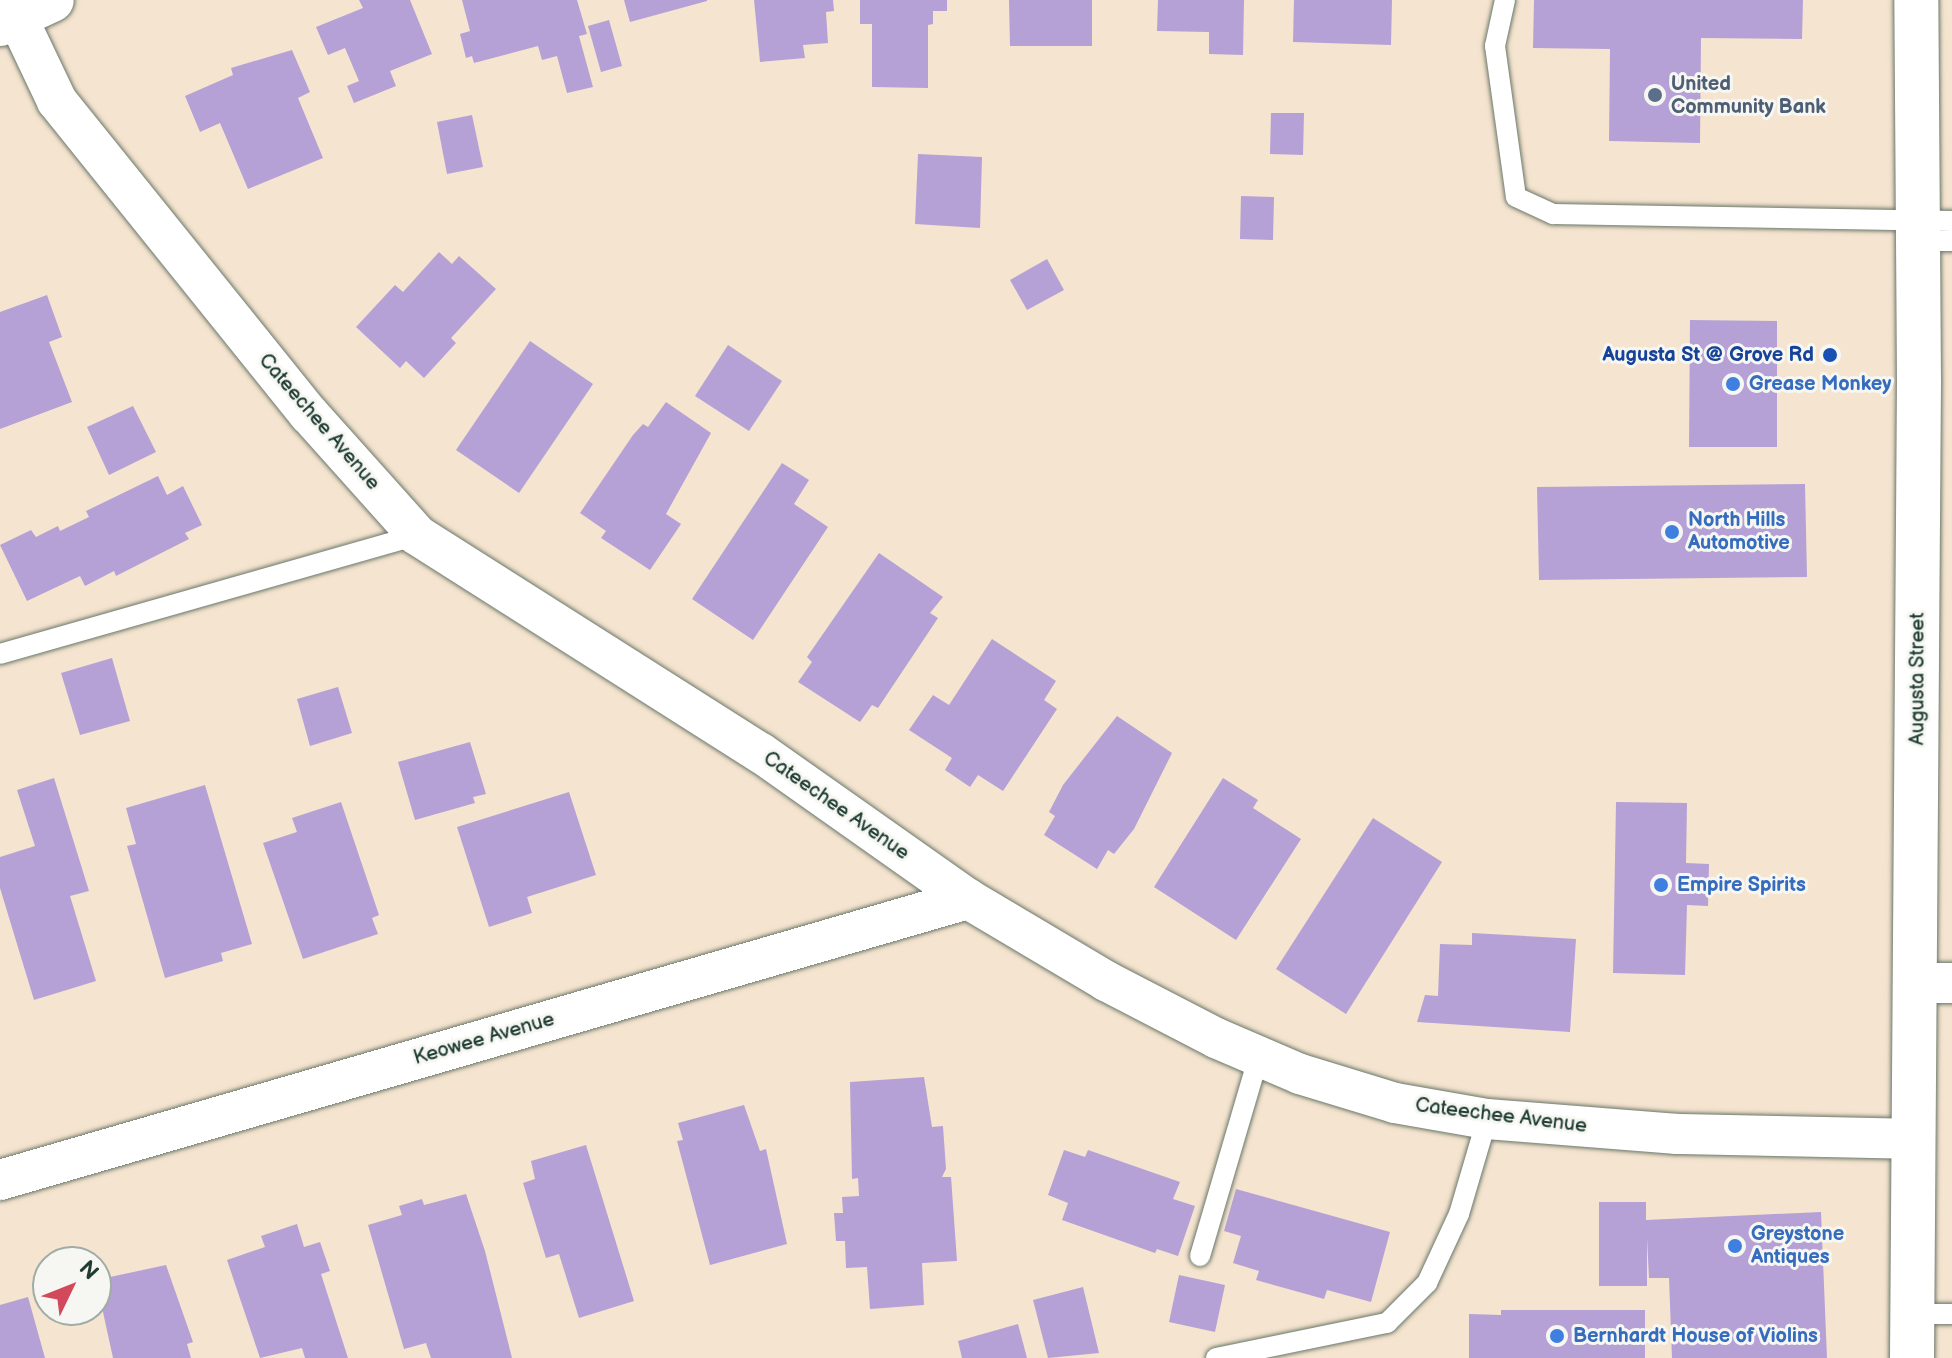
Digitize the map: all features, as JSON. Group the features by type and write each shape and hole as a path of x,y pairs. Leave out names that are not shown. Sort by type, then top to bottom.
{"main road":[{"name":"Augusta Street","path":"1912,1358 1932,1314 1912,1139 1934,983 1935,231 1916,0"}],"street":[{"name":"Cateechee Avenue","path":"19,10 57,101 309,414 417,535 749,745 968,899 1106,981 1259,1056 1395,1103 1487,1119 1785,1140 1912,1139"},
{"name":"Keowee Avenue","path":"0,1180 968,899"}],"lane":[{"path":"1505,0 1495,46 1516,197 1553,214 1935,231"},
{"path":"0,654 417,535"},
{"path":"1200,1256 1259,1056"},
{"path":"1216,1358 1387,1323 1427,1283 1459,1214 1487,1119"}],"building":[{"path":"359,0 410,0 432,54 390,71 396,86 354,103 347,86 359,81 345,48 328,55 316,27 363,8"},
{"path":"462,0 577,0 587,34 579,36 593,87 567,93 557,56 542,60 538,46 474,63 472,56 466,58 460,34 470,31"},
{"path":"624,0 707,0 707,1 630,22"},
{"path":"754,0 833,0 834,11 826,12 828,43 803,45 805,58 760,62"},
{"path":"860,0 947,0 947,11 933,11 933,24 928,25 928,88 872,87 872,24 860,24"},
{"path":"1009,0 1092,0 1092,46 1010,46"},
{"path":"1158,0 1244,0 1243,55 1209,54 1209,32 1157,31"},
{"path":"1294,0 1392,0 1391,45 1293,42"},
{"name":"United Community Bank","path":"1534,0 1803,0 1802,39 1701,38 1700,143 1609,141 1610,49 1533,48"},
{"path":"609,20 622,66 601,72 588,26"},
{"path":"292,50 310,92 298,98 323,158 248,189 220,123 200,132 185,96 233,75 231,68"},
{"path":"1271,113 1304,113 1303,155 1270,154"},
{"path":"472,115 483,167 447,174 437,122"},
{"path":"918,154 982,157 980,228 915,224"},
{"path":"1241,196 1274,197 1273,240 1240,239"},
{"path":"439,252 452,264 459,256 496,289 451,338 456,343 424,378 406,361 400,368 356,327 395,285 403,292"},
{"path":"1047,259 1064,290 1027,310 1010,280"},
{"path":"47,295 62,337 49,342 72,402 0,429 0,312"},
{"name":"Grease Monkey","path":"1690,320 1777,321 1777,447 1689,447"},
{"path":"530,341 593,384 519,493 456,450"},
{"path":"728,345 782,381 749,431 695,396"},
{"path":"666,402 711,433 666,514 681,524 650,570 601,538 606,531 580,513 633,435 643,424 648,427"},
{"path":"133,406 156,452 109,475 87,427"},
{"path":"782,463 809,480 794,504 828,527 753,640 692,599"},
{"path":"158,476 167,495 183,486 202,525 185,533 189,539 116,576 114,571 85,586 80,576 27,601 0,545 31,530 36,537 58,526 60,531 89,517 86,511"},
{"name":"North Hills Automotive","path":"1805,484 1807,577 1539,580 1537,487"},
{"path":"879,553 943,597 930,613 938,618 878,708 872,705 860,722 798,682 812,662 807,657"},
{"path":"992,639 1056,681 1044,700 1057,709 1003,791 978,775 970,787 945,770 952,758 909,730 933,695 949,705"},
{"path":"112,658 130,721 80,735 61,673"},
{"path":"338,687 352,733 310,746 297,699"},
{"path":"1117,716 1172,753 1134,829 1114,854 1108,850 1097,869 1044,835 1055,816 1049,812 1063,785"},
{"path":"470,742 486,794 473,797 475,803 415,820 398,762"},
{"path":"54,778 89,891 70,896 96,981 34,1000 0,888 0,857 35,846 17,790"},
{"path":"1223,778 1258,800 1253,808 1301,839 1236,940 1154,887"},
{"path":"205,785 252,944 221,953 223,961 165,978 127,846 136,844 126,808"},
{"path":"569,792 596,875 527,897 532,913 489,927 457,827"},
{"path":"341,802 379,915 372,918 378,934 303,959 263,843 297,832 292,818"},
{"name":"Empire Spirits","path":"1616,802 1687,803 1686,863 1709,864 1708,906 1687,905 1685,975 1613,973"},
{"path":"1373,818 1442,862 1346,1014 1276,969"},
{"path":"1472,933 1576,939 1570,1032 1417,1022 1425,995 1438,996 1440,944 1472,945"},
{"path":"924,1077 932,1127 943,1126 946,1169 942,1177 951,1177 957,1261 922,1263 924,1305 870,1309 867,1267 846,1268 845,1241 836,1241 834,1213 843,1213 842,1197 859,1196 858,1178 852,1179 850,1082"},
{"path":"744,1105 760,1151 766,1149 787,1244 710,1265 677,1141 683,1140 678,1123"},
{"path":"586,1145 634,1301 579,1318 559,1254 546,1258 523,1183 535,1179 531,1161"},
{"path":"1064,1150 1085,1157 1088,1150 1180,1182 1173,1199 1195,1206 1178,1256 1157,1249 1155,1253 1062,1220 1068,1203 1048,1195"},
{"path":"1236,1189 1390,1232 1371,1302 1327,1290 1324,1299 1256,1280 1259,1271 1233,1263 1241,1236 1224,1231"},
{"path":"466,1194 485,1251 512,1358 431,1358 426,1343 404,1349 368,1225 402,1215 399,1206 422,1199 424,1205"},
{"path":"1599,1202 1646,1202 1646,1220 1821,1212 1827,1358 1672,1358 1669,1278 1649,1278 1647,1238 1647,1286 1599,1286"},
{"path":"297,1224 304,1247 320,1242 330,1271 321,1274 348,1358 305,1358 302,1348 260,1358 227,1260 265,1247 261,1236"},
{"path":"166,1265 193,1342 187,1344 191,1358 113,1358 106,1326 112,1326 112,1277"},
{"path":"1179,1275 1225,1285 1215,1332 1169,1322"},
{"path":"1083,1287 1099,1353 1048,1358 1033,1300"},
{"path":"28,1297 32,1326 36,1326 45,1358 0,1358 0,1305"},
{"name":"Bernhardt House of Violins","path":"1501,1310 1645,1310 1645,1358 1469,1358 1469,1314 1501,1315"},
{"path":"1018,1324 1027,1358 962,1358 958,1341"}],"place":[{"name":"United Community Bank","path":"1655,95"},
{"name":"Augusta St @ Grove Rd","path":"1830,355"},
{"name":"Grease Monkey","path":"1733,384"},
{"name":"North Hills Automotive","path":"1672,532"},
{"name":"Empire Spirits","path":"1661,885"},
{"name":"Greystone Antiques","path":"1735,1246"},
{"name":"Bernhardt House of Violins","path":"1557,1336"}]}
